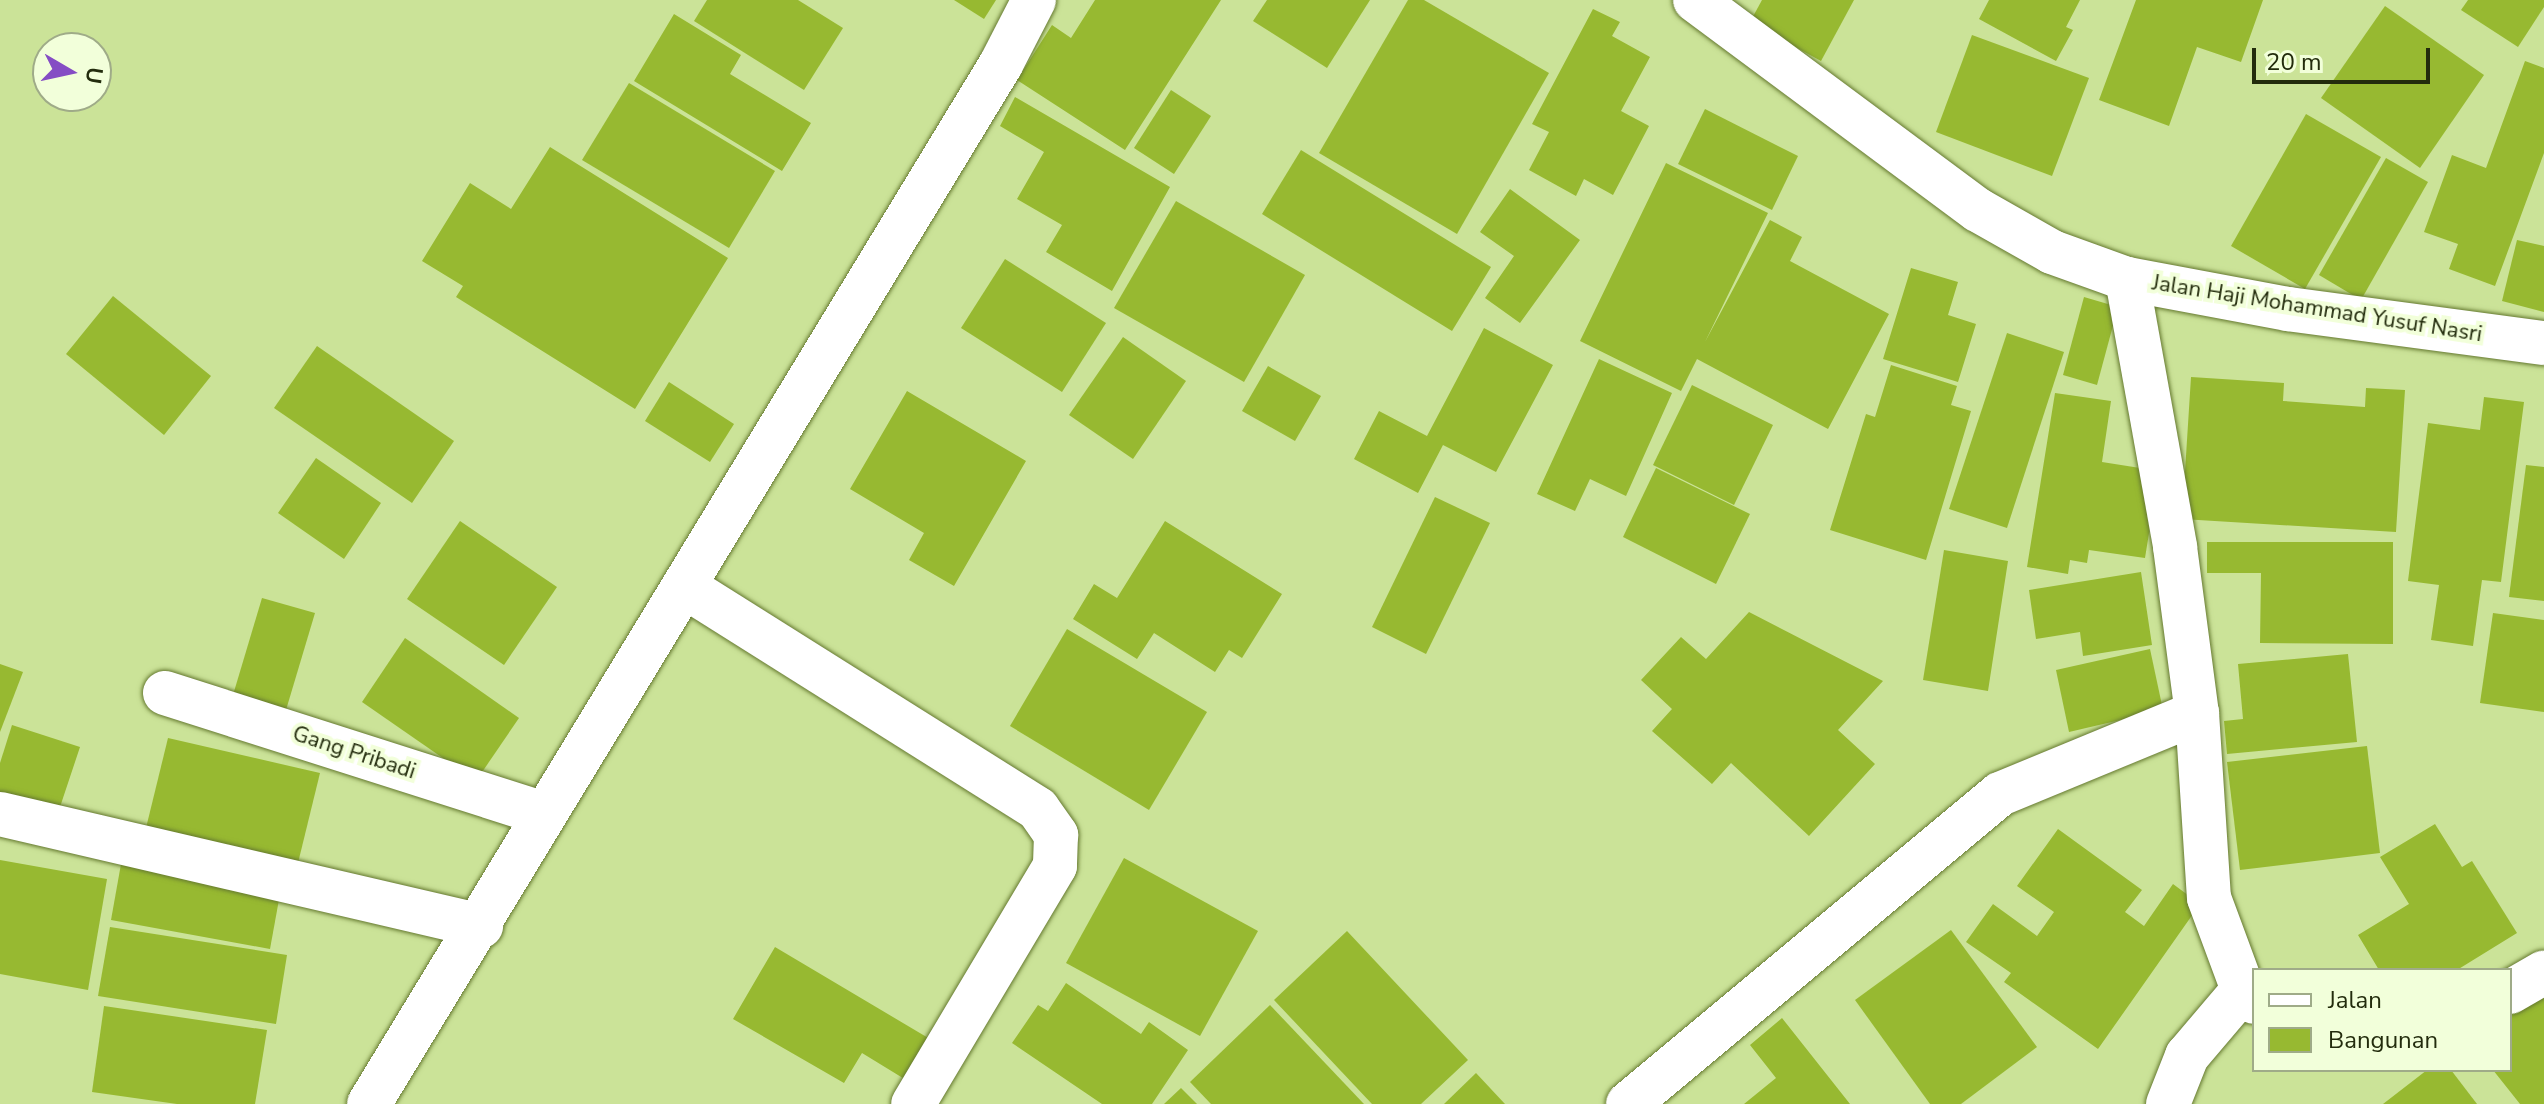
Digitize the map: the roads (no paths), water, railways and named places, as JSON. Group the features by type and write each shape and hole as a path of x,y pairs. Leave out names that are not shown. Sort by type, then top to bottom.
{"street":[{"path":"369,1104 481,926 544,814 1001,64 1034,0"},
{"name":"Jalan Haji Mohammad Yusuf Nasri","path":"1714,5 1978,210 2052,252 2127,279 2288,309 2544,343"},
{"path":"2127,279 2175,547 2197,713 2209,898 2249,996 2187,1056 2168,1104"},
{"path":"684,586 1038,809 1056,835 1055,866 913,1104"},
{"name":"Gang Pribadi","path":"165,693 544,814"},
{"path":"1628,1104 2000,794 2197,713"},
{"path":"0,814 481,926"},
{"path":"2512,991 2544,972"}]}
